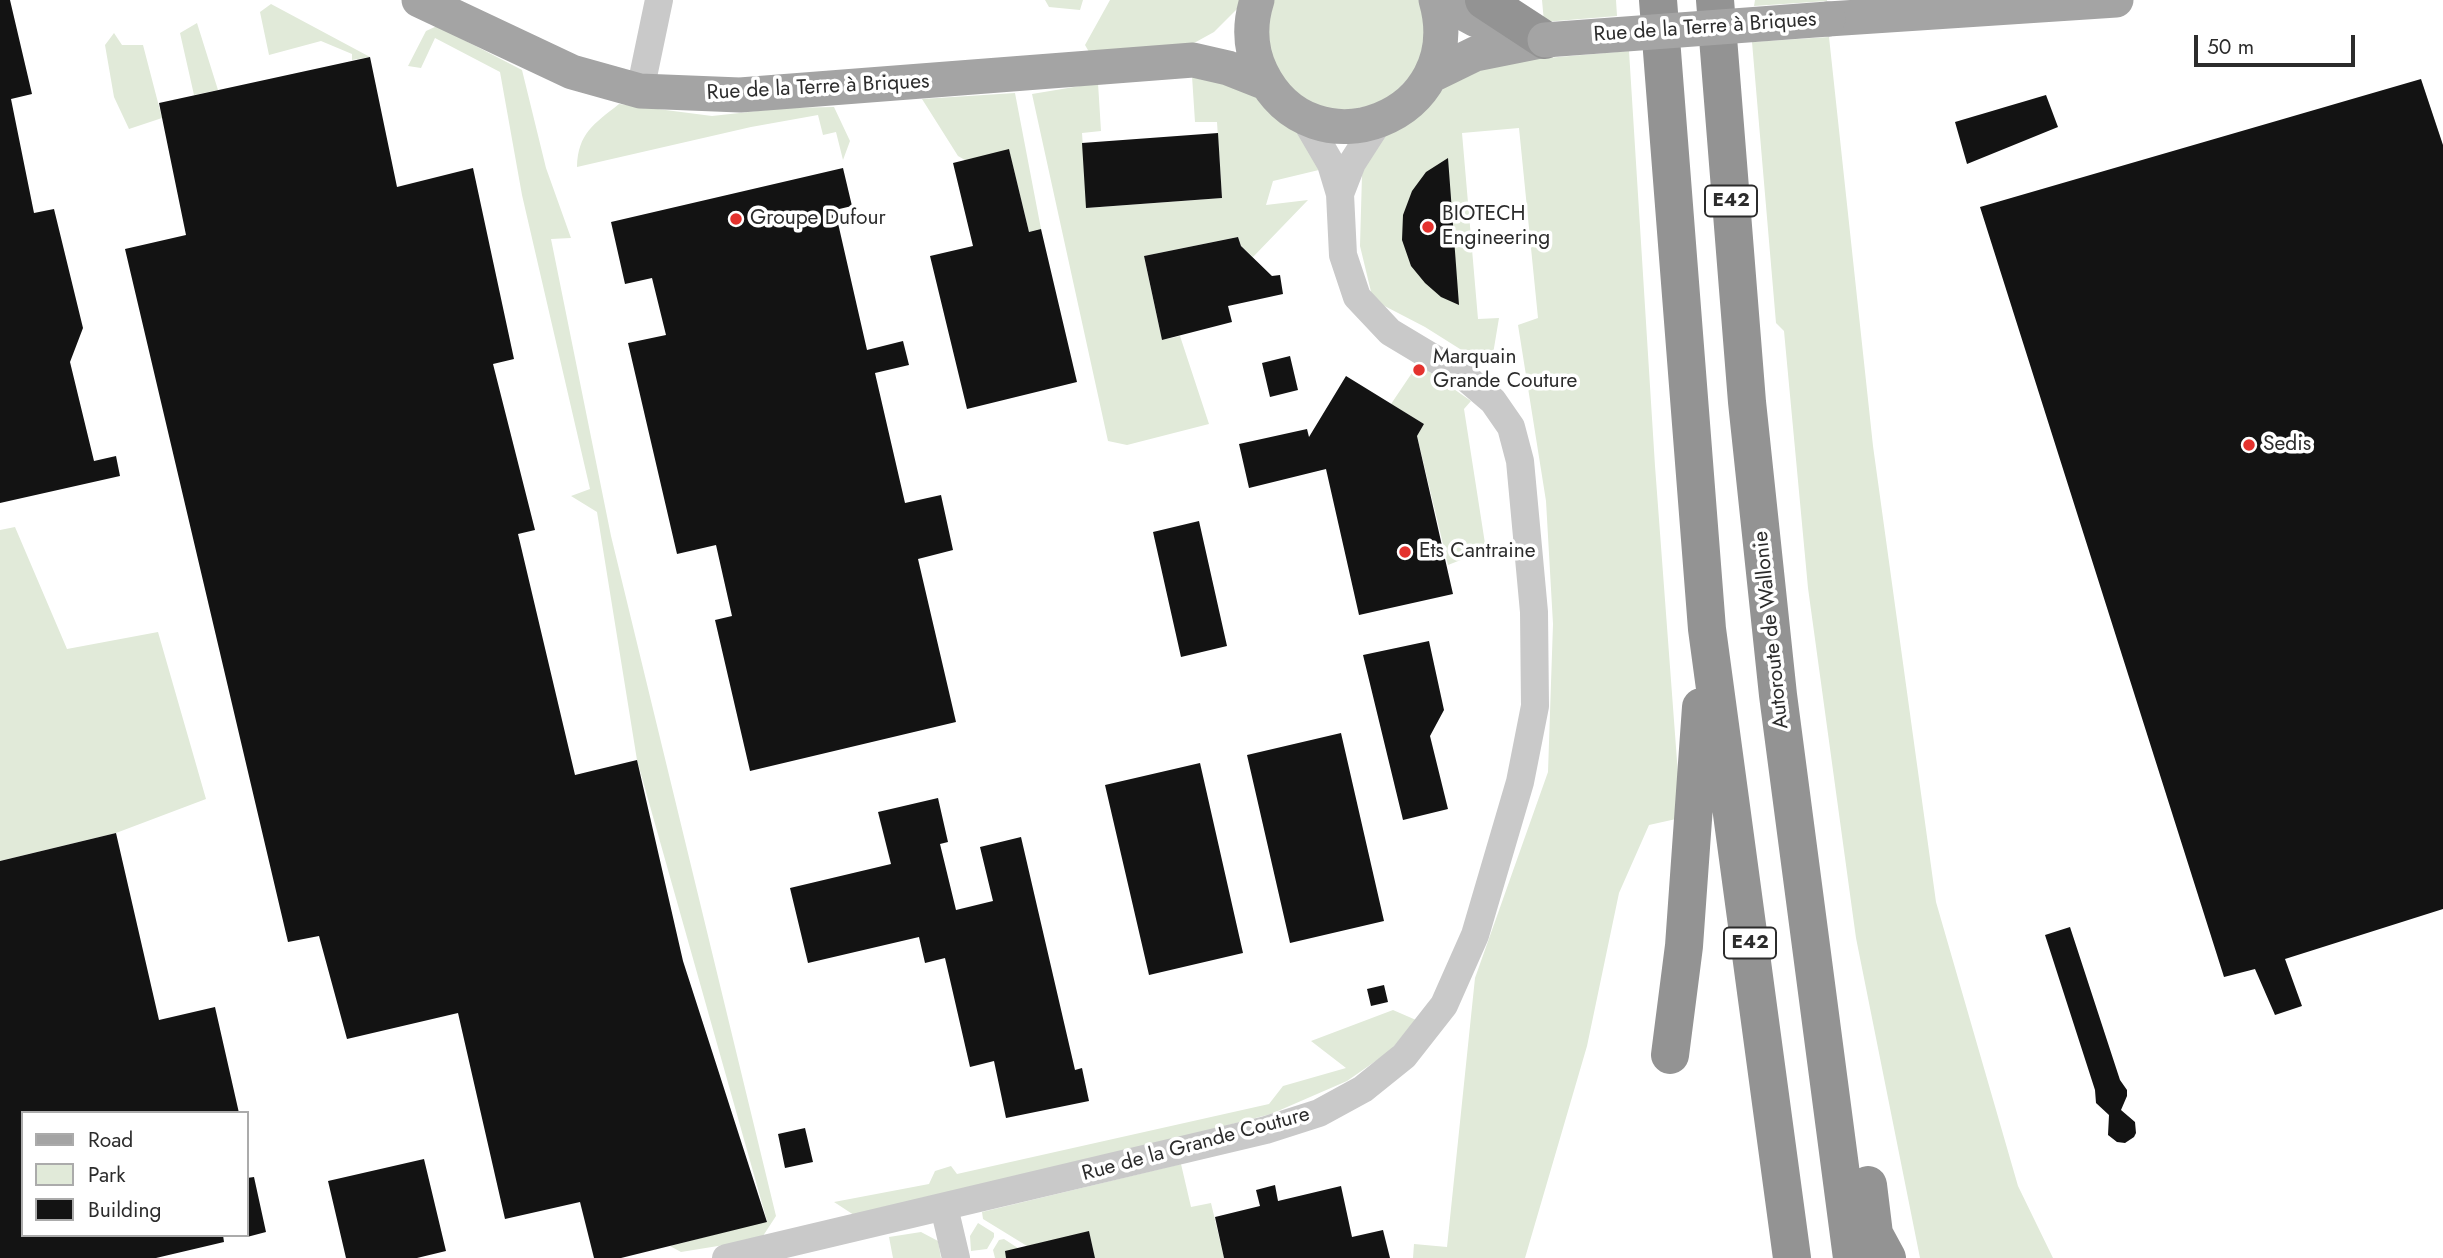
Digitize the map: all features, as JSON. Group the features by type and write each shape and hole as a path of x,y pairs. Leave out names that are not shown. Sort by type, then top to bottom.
{"highway":[{"path":"1484,0 1545,40"},
{"name":"E42","path":"1658,0 1707,628 1792,1258"},
{"name":"Autoroute de Wallonie","path":"1715,0 1747,402 1778,695 1852,1258"},
{"path":"1670,1055 1684,946 1707,628"},
{"path":"1819,1008 1861,1133 1874,1234 1887,1258"}],"main road":[{"name":"Rue de la Terre à Briques","path":"419,0 572,72 640,91 740,95 1193,60 1228,68 1266,83"},
{"path":"1255,7 1251,37 1256,61 1266,83 1282,102 1303,116 1328,125 1354,127 1379,121 1400,110 1418,94 1432,75 1441,48 1442,19 1436,0"},
{"name":"Rue de la Terre à Briques","path":"1445,0 1475,22 1493,29 1545,40"},
{"name":"Rue de la Terre à Briques","path":"1432,75 1475,54 1545,40 2116,0"},
{"name":"Rue de la Terre à Briques","path":"1193,60 1229,37 1255,7"}],"street":[{"path":"640,91 659,0"},
{"name":"Rue de la Grande Couture","path":"726,1258 1266,1130 1320,1113 1363,1089 1404,1056 1444,1005 1475,935 1520,782 1535,706 1534,612 1520,461 1511,427 1493,401 1465,377 1390,332 1357,298 1343,256 1340,194 1327,157 1303,116"},
{"name":"Rue de la Grande Couture","path":"1340,194 1352,163 1379,121"},
{"path":"944,1207 956,1258"}],"green space":[{"path":"1045,0 1083,0 1080,10 1049,7"},
{"path":"1110,0 1243,0 1214,32 1185,48 1092,57 1085,45"},
{"path":"1273,0 1422,0 1427,20 1419,67 1386,102 1340,112 1310,103 1285,83 1270,58 1266,15"},
{"path":"1542,0 1616,0 1617,16 1544,22"},
{"path":"1755,0 1827,0 1827,1 1754,6"},
{"path":"271,4 370,57 352,60 352,54 321,41 269,55 260,12"},
{"path":"197,23 218,90 194,95 180,33"},
{"path":"437,26 522,70 546,168 571,238 551,239 611,536 776,1216 761,1239 681,1252 670,1246 767,1221 637,760 597,512 571,496 590,489 522,195 500,72 435,38 421,68 408,66 426,31"},
{"path":"114,33 122,45 143,45 162,118 129,129 114,97 105,45"},
{"path":"1829,37 1873,446 1936,902 2018,1186 2053,1258 1920,1258 1856,938 1808,588 1784,331 1776,323 1752,42"},
{"path":"1629,51 1655,466 1680,801 1676,819 1649,825 1619,893 1587,1046 1525,1258 1413,1258 1414,1244 1447,1247 1475,978 1548,772 1553,624 1546,501 1518,325 1538,318 1519,128 1462,133 1478,319 1499,318 1493,354 1487,366 1425,327 1373,300 1360,246 1362,175 1366,153 1400,120 1441,91 1475,54 1547,58"},
{"path":"1192,76 1266,83 1323,169 1273,181 1266,205 1308,200 1253,257 1241,246 1238,237 1144,256 1162,340 1180,336 1209,424 1127,445 1108,441 1032,94 1098,83 1101,131 1082,133 1087,208 1222,198 1217,122 1195,122"},
{"path":"1015,93 1041,229 1029,232 1009,150 965,160 958,156 922,99"},
{"path":"619,104 712,116 785,108 834,107 850,141 843,160 836,132 823,135 818,115 751,127 577,167 584,137"},
{"path":"1418,364 1471,401 1464,409 1486,550 1448,565 1417,436 1424,424 1391,404"},
{"path":"15,527 67,649 158,632 206,799 116,833 0,861 0,530"},
{"path":"1393,1010 1416,1020 1390,1051 1347,1081 1271,1114 957,1195 857,1217 834,1202 929,1184 935,1171 951,1166 957,1174 1269,1104 1283,1086 1346,1068 1311,1041"},
{"path":"1181,1164 1191,1207 1211,1203 1224,1258 1095,1258 1089,1232 1027,1246 983,1219 982,1212"},
{"path":"978,1223 994,1233 994,1237 987,1249 971,1251 970,1236"},
{"path":"921,1232 938,1241 941,1258 893,1258 889,1237"},
{"path":"1004,1239 1024,1252 1020,1258 995,1258 993,1250 999,1240"}],"building":[{"path":"0,0 10,0 32,94 11,99 34,213 54,209 83,328 70,362 94,461 116,456 120,476 0,503"},
{"path":"370,57 397,187 473,168 514,359 493,364 535,530 518,534 575,775 637,760 683,961 767,1222 621,1258 594,1258 580,1202 505,1219 458,1013 347,1039 319,936 288,942 125,249 186,235 159,103"},
{"name":"Sedis","path":"2421,79 2443,145 2443,909 2285,959 2302,1006 2275,1015 2255,969 2224,977 1980,207"},
{"path":"2046,95 2058,127 1967,164 1955,122"},
{"path":"1218,133 1222,198 1086,208 1082,143"},
{"path":"1009,149 1029,232 1041,229 1077,382 967,409 930,256 973,246 953,163"},
{"name":"BIOTECH Engineering","path":"1448,158 1459,305 1441,297 1425,283 1411,266 1402,240 1403,215 1412,191 1426,172"},
{"path":"843,168 852,206 835,210 867,350 903,341 909,365 875,373 905,503 941,495 953,550 918,559 956,722 750,771 715,620 732,616 716,545 677,554 628,343 666,335 652,278 625,284 611,222"},
{"path":"1238,237 1241,246 1272,276 1280,275 1283,294 1228,306 1232,322 1162,340 1144,256"},
{"path":"1290,356 1298,390 1270,397 1262,363"},
{"path":"1346,376 1424,424 1417,436 1453,594 1359,615 1326,469 1249,488 1239,444 1307,429 1309,437"},
{"path":"1199,521 1227,646 1181,657 1153,532"},
{"path":"1429,641 1444,710 1430,736 1448,809 1403,820 1363,655"},
{"path":"1341,733 1384,921 1290,943 1247,755"},
{"path":"1200,763 1243,953 1149,975 1105,785"},
{"path":"938,798 948,842 940,844 956,910 993,901 980,847 1021,837 1075,1070 1082,1068 1089,1101 1006,1118 994,1061 970,1067 945,958 925,963 919,937 808,963 790,888 891,864 878,812"},
{"path":"116,833 159,1020 215,1007 239,1111 21,1111 21,1237 223,1237 224,1242 156,1258 0,1258 0,861"},
{"path":"2070,927 2120,1080 2127,1090 2121,1110 2135,1122 2136,1133 2125,1143 2117,1142 2108,1135 2109,1115 2096,1103 2095,1090 2045,935"},
{"path":"1384,985 1388,1002 1371,1006 1367,989"},
{"path":"805,1128 813,1162 785,1168 778,1134"},
{"path":"424,1159 446,1251 417,1258 346,1258 328,1181"},
{"path":"254,1177 266,1232 248,1237 248,1178"},
{"path":"1275,1185 1278,1201 1341,1186 1352,1237 1383,1230 1390,1258 1224,1258 1215,1217 1260,1206 1256,1190"},
{"path":"1089,1231 1095,1258 1006,1258 1005,1251"}],"place":[{"name":"Groupe Dufour","path":"736,219"},
{"name":"BIOTECH Engineering","path":"1428,227"},
{"name":"Marquain Grande Couture","path":"1419,370"},
{"name":"Sedis","path":"2249,445"},
{"name":"Ets Cantraine","path":"1405,552"}]}
